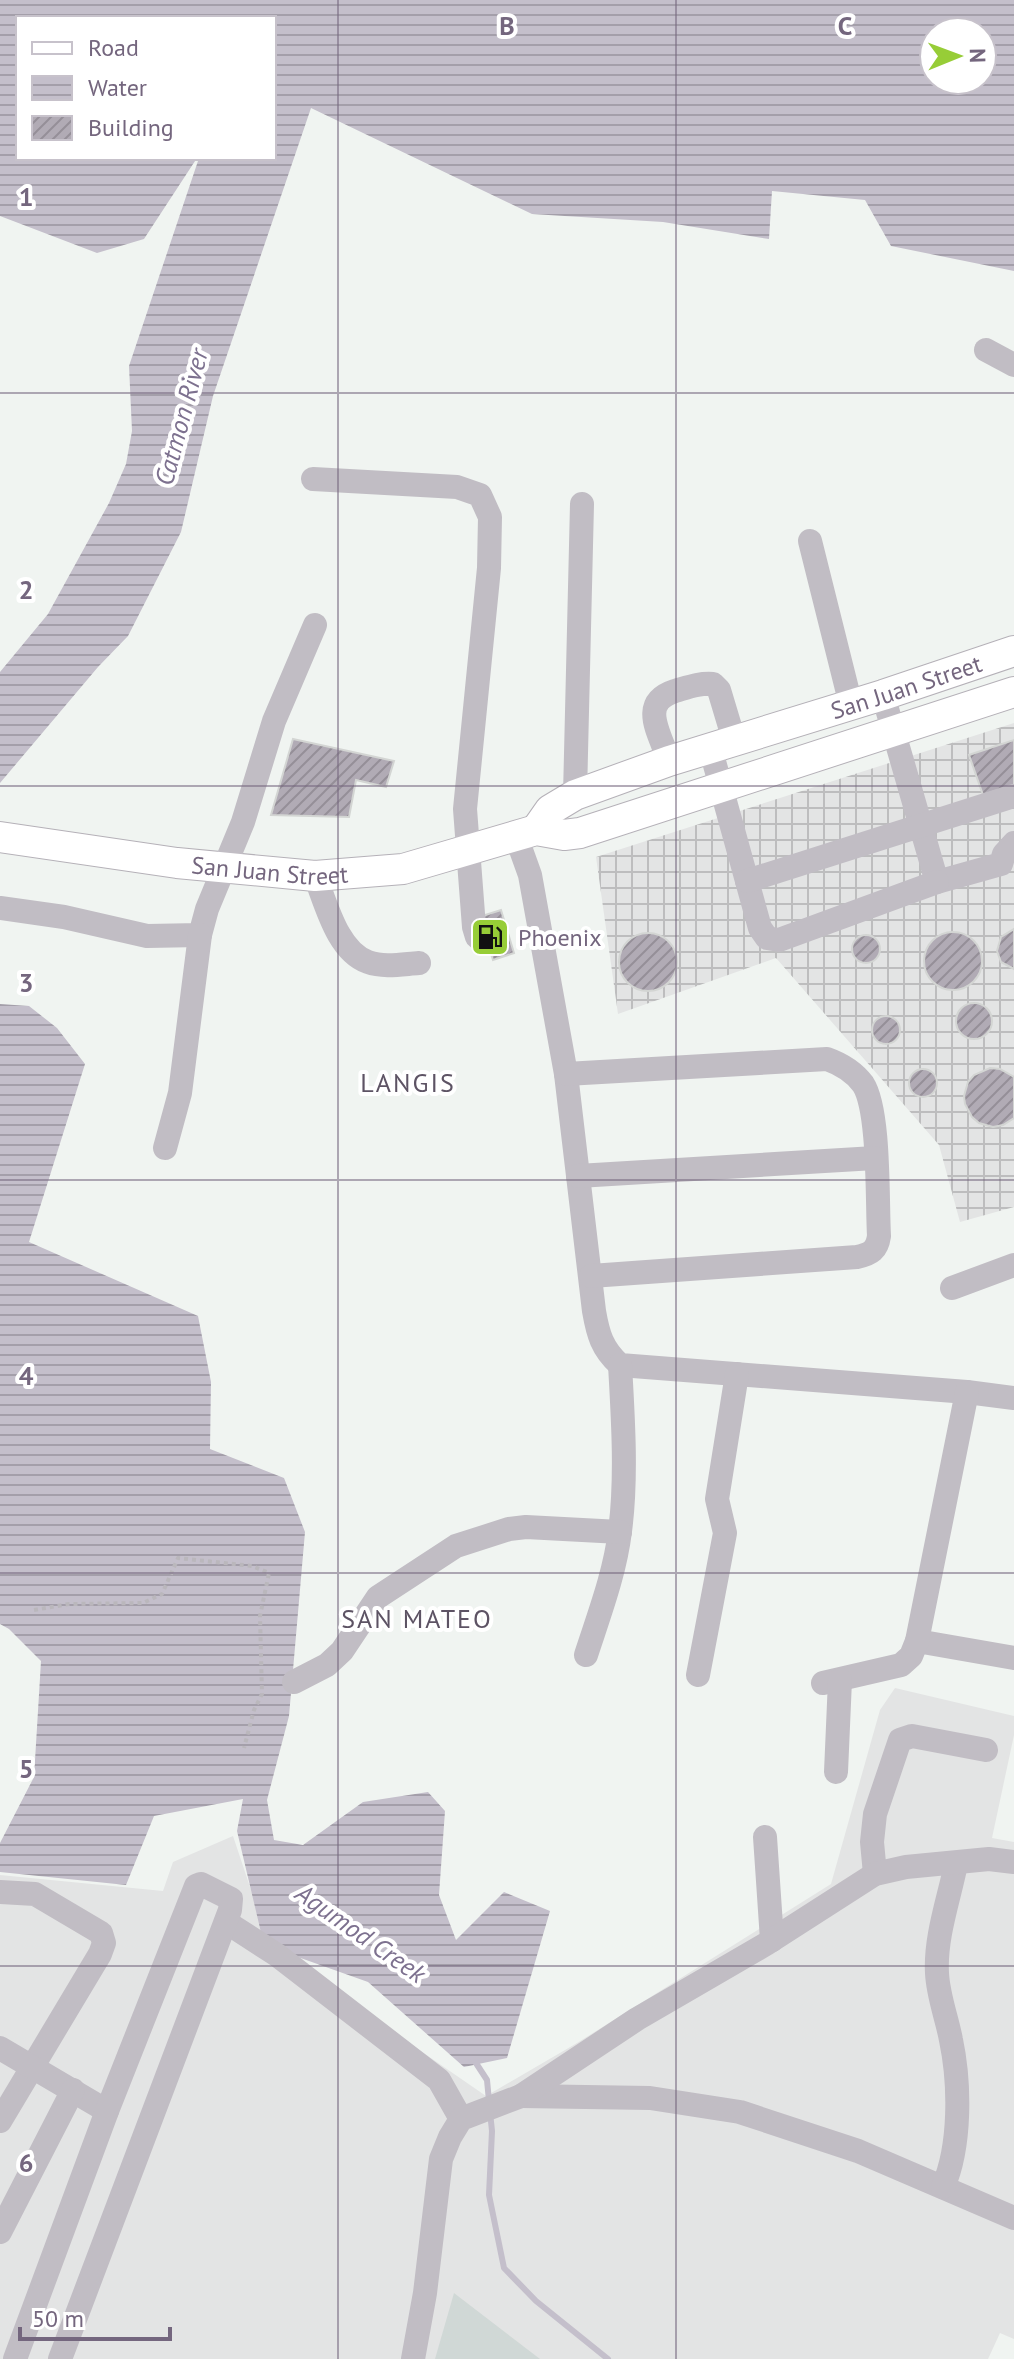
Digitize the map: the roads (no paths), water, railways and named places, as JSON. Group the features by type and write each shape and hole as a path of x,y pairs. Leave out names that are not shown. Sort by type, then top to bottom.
{"main road":[{"name":"San Juan Street","path":"526,833 550,810 575,795 669,761 1014,651"},
{"name":"San Juan Street","path":"0,837 177,863 315,876 403,869 526,833 580,833 1014,692"}],"street":[{"path":"986,350 1014,365"},
{"path":"313,479 457,487 480,495 490,517 489,568 465,809 474,927 477,937 482,940"},
{"path":"575,795 582,504"},
{"path":"810,541 851,705"},
{"path":"165,1148 180,1093 200,935 207,909 243,822 274,721 315,625"},
{"path":"669,761 653,713 655,702 674,691 701,683 713,684 719,690 722,788 760,928 767,938 779,940 937,882 1010,860"},
{"path":"883,695 937,882"},
{"path":"747,881 1014,796"},
{"path":"526,833 530,875 566,1074 599,1339 610,1356 620,1365 1014,1398"},
{"path":"315,876 341,937 359,956 366,961 389,965 419,963"},
{"path":"0,908 64,917 147,936 200,935"},
{"path":"566,1074 827,1059 838,1063 864,1086 873,1120 879,1236 877,1245 865,1255 591,1276"},
{"path":"578,1176 875,1158"},
{"path":"952,1288 1014,1265"},
{"path":"586,1655 602,1608 620,1532 623,1419 620,1365"},
{"path":"698,1675 725,1533 717,1499 737,1374"},
{"path":"836,1772 832,1681 901,1665 911,1656 917,1641 967,1392"},
{"path":"294,1682 327,1665 342,1651 378,1597 456,1546 509,1529 526,1527 620,1532"},
{"path":"917,1641 1014,1658"},
{"path":"875,1874 872,1842 875,1814 900,1740 912,1736 986,1750"},
{"path":"765,1837 772,1940"},
{"path":"413,2359 425,2293 441,2159 450,2137 465,2117 517,2097 637,2019 772,1940 875,1874 906,1867 989,1859 1014,1862"},
{"path":"943,2187 956,2143 956,2086 952,2042 937,1983 937,1953 956,1864"},
{"path":"15,2359 107,2111 196,1886 201,1884 231,1899 226,1922 60,2359"},
{"path":"0,1892 35,1894 101,1933 104,1943 0,2121"},
{"path":"226,1922 277,1955 439,2080 465,2117"},
{"path":"0,2048 107,2111"},
{"path":"0,2232 73,2090"},
{"path":"517,2097 650,2098 740,2112 858,2151 1014,2218"},
{"path":"44,2279 85,2292"}],"water":[{"name":"Catmon River","path":"0,0 1014,0 1014,271 891,246 865,200 772,191 769,239 663,222 532,214 311,108 213,396 181,532 128,636 0,783 0,672 48,614 109,503 126,464 132,431 129,366 198,160 276,160 276,16 16,16 16,160 196,160 144,239 97,253 0,216"},
{"path":"0,1004 29,1006 57,1028 85,1064 29,1242 198,1316 211,1382 210,1449 284,1478 305,1532 289,1716 267,1800 274,1840 303,1845 363,1802 428,1792 445,1811 439,1895 456,1940 504,1892 550,1911 507,2058 464,2067 368,1982 264,1945 237,1831 243,1799 154,1816 126,1885 0,1872 0,1843 34,1777 41,1661 0,1624"}],"waterway":[{"name":"Agumod Creek","path":"474,2060 487,2080 489,2101"},
{"name":"Agumod Creek","path":"490,2112 489,2195 504,2268 536,2301 608,2359"}],"place":[{"name":"Phoenix","path":"490,937"}],"district":[{"name":"LANGIS","path":"408,1082"},
{"name":"SAN MATEO","path":"417,1618"}]}
